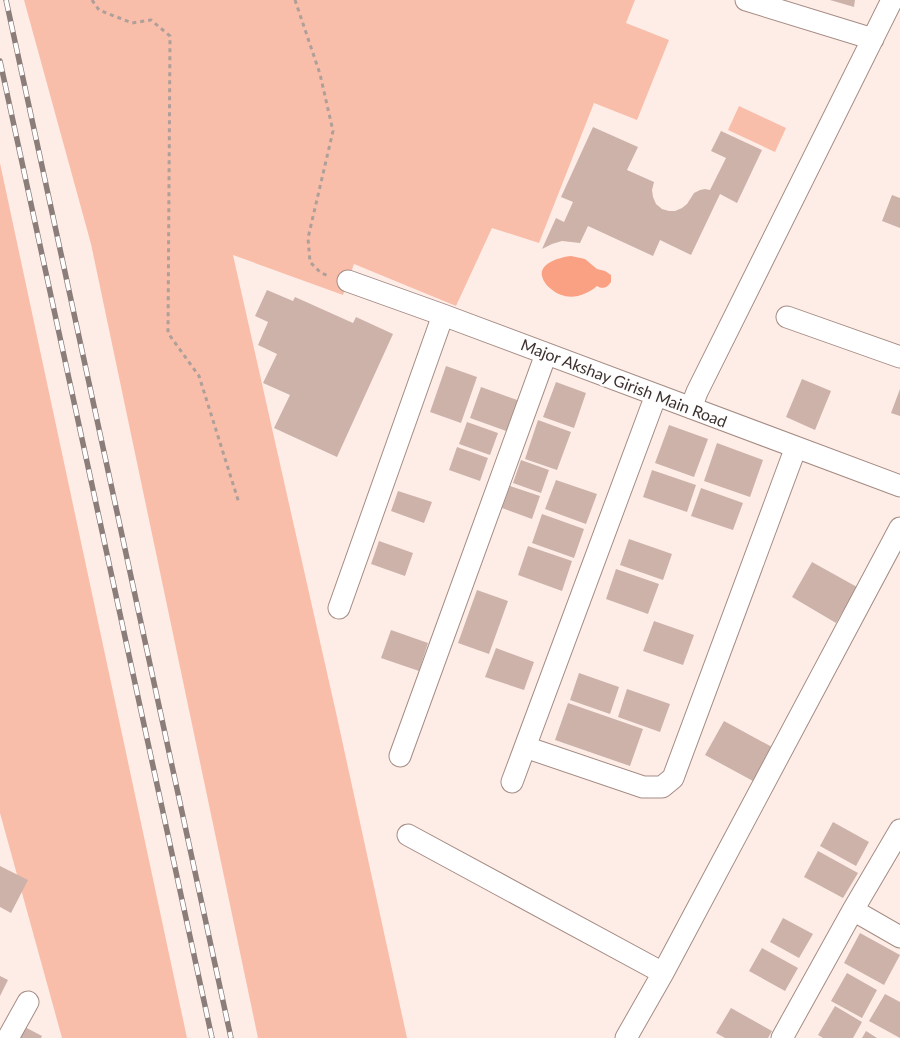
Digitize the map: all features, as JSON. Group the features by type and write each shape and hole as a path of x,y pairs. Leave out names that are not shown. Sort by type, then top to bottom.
{"street":[{"path":"746,0 873,39"},
{"path":"691,408 701,383 892,0"},
{"name":"Major Akshay Girish Main Road","path":"348,282 442,315 900,486"},
{"path":"339,608 442,315"},
{"path":"787,317 900,357"},
{"path":"400,756 546,354"},
{"path":"512,782 656,395"},
{"path":"525,747 643,787 662,787 673,778 796,447"},
{"path":"626,1038 900,528"},
{"path":"782,1038 900,830"},
{"path":"408,836 663,972"},
{"path":"853,910 900,938"},
{"path":"8,1038 28,1002"}],"path":[{"path":"92,0 99,10 132,23 151,20 170,36 168,333 199,376 239,503"},
{"path":"295,0 320,74 333,131 308,238 310,262 321,273 348,282"}],"shaded area":[{"path":"24,0 635,0 626,23 669,40 637,120 594,103 539,243 492,228 456,306 354,264 343,295 233,255 407,1038 258,1038 91,244"},
{"path":"739,106 786,128 775,152 728,130"},
{"path":"0,163 187,1038 62,1038 0,813"},
{"path":"571,256 585,259 597,269 605,271 611,275 611,282 605,287 597,286 580,295 568,296 556,293 545,283 542,271 547,264"}],"building":[{"path":"830,0 855,0 854,7"},
{"path":"593,127 638,147 627,170 654,182 652,190 656,204 662,209 669,211 682,208 694,193 705,189 710,190 726,158 711,151 721,131 762,150 737,203 720,194 691,255 660,240 653,256 588,226 580,243 562,241 542,249 556,218 564,222 573,202 561,197"},
{"path":"892,195 900,198 900,228 882,221"},
{"path":"267,290 293,301 295,297 353,323 356,317 393,334 337,457 274,428 290,395 263,383 277,354 258,345 268,322 255,316"},
{"path":"446,366 477,377 461,423 430,412"},
{"path":"802,379 831,391 815,430 786,417"},
{"path":"556,382 586,393 574,428 543,417"},
{"path":"481,387 520,401 509,432 470,418"},
{"path":"900,389 900,416 891,413"},
{"path":"538,420 571,432 557,470 525,459"},
{"path":"467,422 498,433 490,455 459,444"},
{"path":"669,425 708,439 694,477 655,463"},
{"path":"717,443 763,460 750,497 704,481"},
{"path":"457,447 488,458 480,481 449,470"},
{"path":"521,460 549,470 541,493 513,483"},
{"path":"652,470 696,485 687,512 643,497"},
{"path":"556,480 597,494 586,524 545,509"},
{"path":"510,486 540,496 532,519 502,508"},
{"path":"701,488 743,503 733,530 691,516"},
{"path":"398,491 432,502 424,523 391,511"},
{"path":"542,514 584,529 574,558 532,543"},
{"path":"629,539 672,554 663,580 620,565"},
{"path":"379,541 413,553 405,576 371,564"},
{"path":"528,546 572,561 562,591 518,575"},
{"path":"812,562 857,587 836,623 792,597"},
{"path":"616,569 659,584 648,614 606,599"},
{"path":"477,590 508,601 489,654 458,643"},
{"path":"654,621 694,635 683,665 643,651"},
{"path":"391,630 428,643 419,671 381,658"},
{"path":"496,648 534,662 524,690 485,677"},
{"path":"579,673 619,687 610,714 570,700"},
{"path":"627,689 670,704 660,732 618,717"},
{"path":"568,703 643,729 630,766 555,740"},
{"path":"724,721 772,747 753,781 705,755"},
{"path":"833,822 869,842 856,866 820,846"},
{"path":"818,851 858,873 843,898 804,877"},
{"path":"0,866 28,880 11,913 0,907"},
{"path":"783,918 813,934 799,958 770,942"},
{"path":"860,933 900,955 884,985 844,963"},
{"path":"762,948 798,968 785,991 749,971"},
{"path":"847,973 877,990 862,1018 831,1001"},
{"path":"0,976 8,980 0,996"},
{"path":"885,994 900,1002 900,1038 869,1021"},
{"path":"835,1006 862,1022 853,1038 823,1038 818,1035"},
{"path":"731,1008 772,1031 768,1038 725,1038 716,1033"},
{"path":"19,1024 42,1036 41,1038 12,1038"},
{"path":"866,1031 877,1038 862,1038"}],"railway":[{"path":"6,0 231,1038"},
{"path":"0,61 212,1038"}]}
